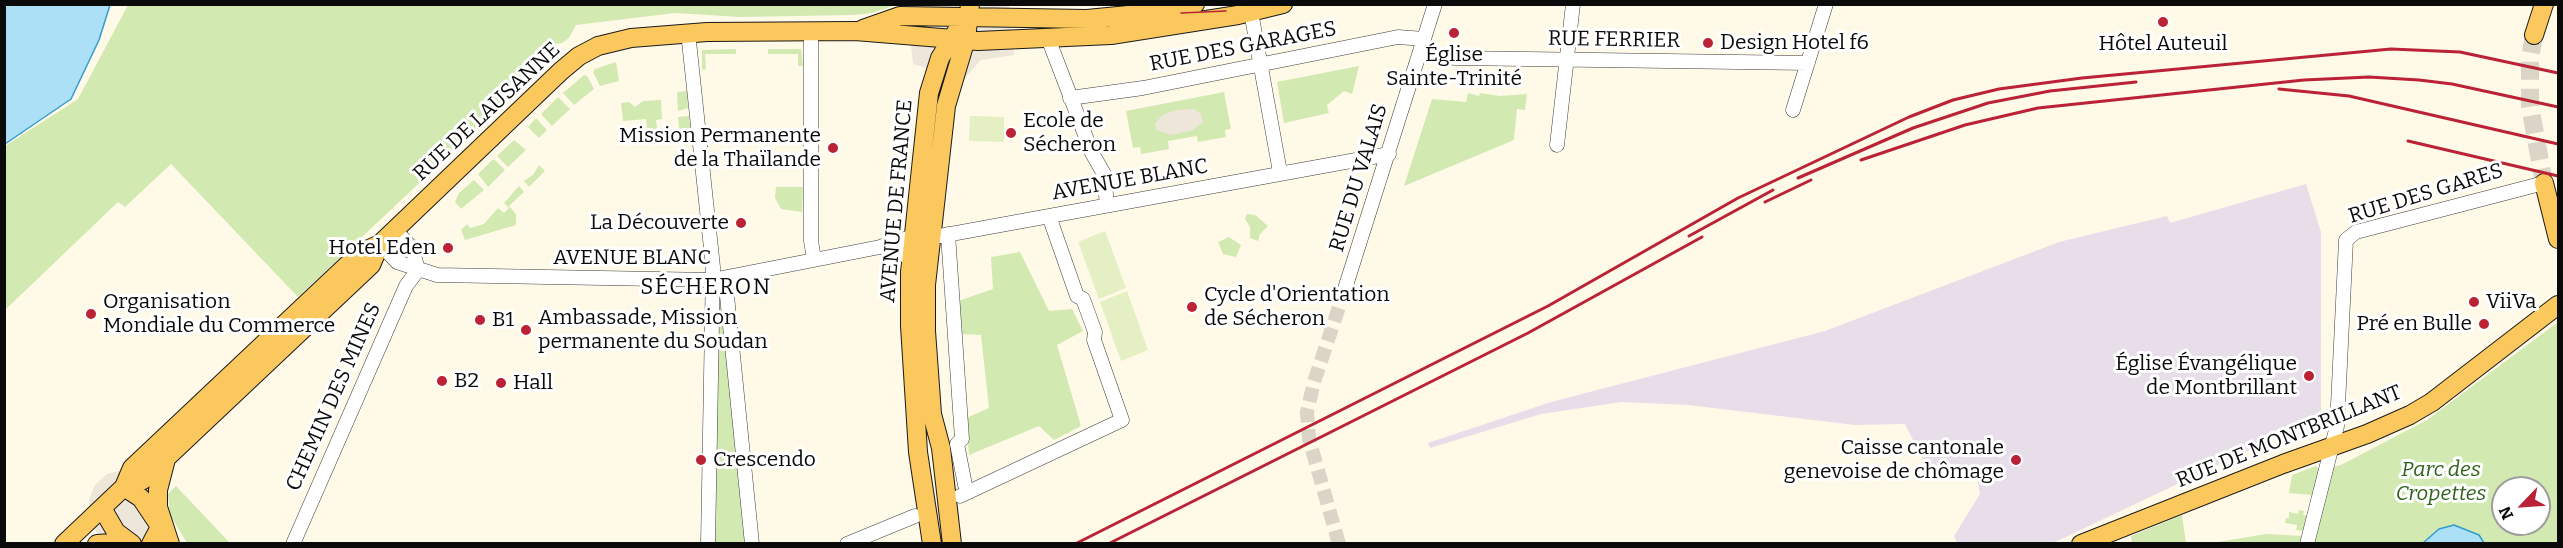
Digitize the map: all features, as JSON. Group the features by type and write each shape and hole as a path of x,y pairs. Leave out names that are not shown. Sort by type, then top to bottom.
{"main road":[{"path":"900,16 921,4"},
{"name":"RUE DE LAUSANNE","path":"855,31 900,16 969,10 1139,14 1195,4"},
{"name":"RUE DE LAUSANNE","path":"124,487 132,468 360,253 380,244 579,56 616,41 682,33 855,31 959,38 1111,35 1251,12 1283,4"},
{"path":"2534,35 2544,4"},
{"name":"AVENUE DE FRANCE","path":"952,543 945,479 930,388 926,331 930,237 946,105 959,38 969,10"},
{"path":"2544,183 2559,238"},
{"name":"AVENUE DE FRANCE","path":"930,237 914,261 910,326 918,452 932,543"},
{"name":"RUE DE LAUSANNE","path":"64,543 124,487 143,480 166,459 371,265 380,244"},
{"name":"RUE DE MONTBRILLANT","path":"2081,543 2381,429 2420,409 2559,305"},
{"path":"166,459 158,490 158,507 170,543"},
{"path":"124,487 146,503 170,543"},
{"path":"102,508 111,526 129,543"},
{"path":"151,543 160,527"},
{"path":"97,543 129,543"}],"street":[{"name":"RUE DU VALAIS","path":"1343,295 1375,201 1435,4"},
{"path":"1557,145 1573,4"},
{"path":"1792,110 1826,4"},
{"path":"1251,12 1280,172"},
{"path":"811,31 811,241 814,259"},
{"path":"682,33 719,283 752,543"},
{"path":"1048,38 1092,153 1104,174 1107,205"},
{"name":"RUE DES GARAGES","path":"1070,98 1143,88 1398,38 1424,39"},
{"name":"RUE FERRIER","path":"1420,53 1455,58 1808,63"},
{"name":"AVENUE BLANC","path":"380,244 397,262 437,275 719,283 814,259 1389,153"},
{"name":"RUE DES GARES","path":"2307,543 2323,474 2334,446 2346,240 2356,232 2544,183"},
{"name":"AVENUE DE FRANCE","path":"930,237 962,439 957,444 962,490 1122,420 1094,340 1095,332 1083,300 1077,296 1049,216"},
{"path":"395,230 412,248 417,270"},
{"path":"880,247 914,261"},
{"name":"CHEMIN DES MINES","path":"293,543 406,286 417,270"},
{"path":"708,543 719,283"},
{"path":"847,543 915,516"}],"shaded area":[{"path":"907,5 1009,5 1014,55 981,60 964,79 913,64"},
{"path":"1195,109 1201,114 1203,122 1193,130 1171,135 1156,130 1155,124 1162,115 1177,110"},
{"path":"2306,184 2321,232 2321,416 2053,543 1957,543 1954,536 1980,494 1977,479 1969,470 1957,465 1928,470 1905,424 1855,425 1688,405 1621,402 1541,414 1430,448 1428,443 1551,402 1825,331 2059,242 2167,216 2170,223"},
{"path":"129,468 166,494 168,510 148,543 109,544 99,536 91,523 89,500 95,485 107,474"}],"green space":[{"path":"128,5 896,5 872,13 854,15 740,17 675,13 576,25 569,38 562,43 546,45 546,64 298,297 171,164 125,207 118,202 5,310 5,146 78,99"},
{"path":"736,49 736,54 705,54 706,69 702,70 702,50"},
{"path":"768,49 801,49 803,66 798,66 798,54 768,54"},
{"path":"616,62 619,81 600,86 593,72 595,69"},
{"path":"1359,66 1352,94 1344,91 1327,105 1329,113 1284,123 1277,82"},
{"path":"584,75 587,76 594,89 574,105 563,93"},
{"path":"687,91 688,108 678,111 677,92"},
{"path":"1224,92 1231,129 1225,130 1226,137 1198,142 1197,136 1168,141 1169,149 1141,154 1140,147 1133,148 1126,111"},
{"path":"1468,93 1479,96 1480,93 1500,96 1527,94 1525,110 1517,109 1514,140 1404,186 1432,99 1466,102"},
{"path":"558,97 570,109 552,126 541,114"},
{"path":"661,100 662,119 656,120 658,138 648,139 646,119 623,121 621,103 629,102 635,107 643,101"},
{"path":"689,116 691,135 680,136 678,117"},
{"path":"970,116 1004,117 1004,142 969,141"},
{"path":"536,118 547,130 539,138 528,127"},
{"path":"514,140 526,150 508,167 497,156"},
{"path":"492,160 495,160 505,170 488,187 478,174"},
{"path":"539,165 545,171 529,187 524,181 533,175"},
{"path":"474,180 484,190 461,209 455,202 459,193"},
{"path":"519,186 524,192 509,206 516,214 516,225 465,240 461,230 467,224 470,228 484,224 498,208 504,213 509,208 504,203"},
{"path":"776,187 803,187 802,212 781,209 775,198"},
{"path":"1247,214 1255,215 1268,226 1260,234 1258,241 1250,238 1250,227 1245,219"},
{"path":"1105,231 1126,288 1099,299 1078,242"},
{"path":"1229,237 1241,245 1236,257 1223,254 1218,242"},
{"path":"1020,252 1049,311 1072,309 1083,331 1057,345 1081,426 1054,440 1039,426 969,455 966,418 989,408 981,335 960,334 958,301 993,289 991,257"},
{"path":"724,288 751,543 714,544 716,290"},
{"path":"1127,291 1148,350 1121,361 1100,302"},
{"name":"Parc des Cropettes","path":"2558,322 2558,543 2206,544 2266,534 2303,536 2304,531 2296,530 2297,525 2285,523 2286,518 2289,518 2289,512 2298,514 2299,510 2304,511 2303,515 2307,516 2312,495 2289,493 2292,475 2316,466 2319,470 2341,465 2427,420"},
{"path":"176,486 230,543 187,543 170,515 168,494"},
{"path":"2182,515 2186,543 2132,543 2131,536"}],"water":[{"path":"5,4 110,5 99,40 71,99 5,144"},
{"path":"2454,525 2479,535 2484,543 2423,543 2439,529"}],"tunnel":[{"path":"2534,35 2530,58 2530,106 2544,183"},
{"path":"1339,544 1309,439 1307,412 1314,382 1343,295"}],"tram line":[{"path":"1181,13 1226,11"}],"railway":[{"path":"1075,544 1548,306 1738,198 1909,117 1953,100 1999,89 2082,78 2391,49 2460,52 2558,73"},
{"path":"1861,160 1965,125 2038,108 2304,80 2369,77 2419,80 2452,84 2558,107"},
{"path":"1798,178 1913,128 1988,103 2050,91 2136,82"},
{"path":"2279,89 2349,96 2558,144"},
{"path":"2408,141 2558,176"},
{"path":"1765,202 1811,180"},
{"path":"1689,236 1773,190"},
{"path":"1108,544 1528,333 1702,237"}],"place":[{"name":"Hôtel Auteuil","path":"2163,22"},
{"name":"Église Sainte-Trinité","path":"1454,33"},
{"name":"Design Hotel f6","path":"1708,43"},
{"name":"Ecole de Sécheron","path":"1011,133"},
{"name":"Mission Permanente de la Thaïlande","path":"833,148"},
{"name":"La Découverte","path":"741,223"},
{"name":"Hotel Eden","path":"448,248"},
{"name":"ViiVa","path":"2474,302"},
{"name":"Cycle d'Orientation de Sécheron","path":"1192,307"},
{"name":"Organisation Mondiale du Commerce","path":"91,314"},
{"name":"B1","path":"480,320"},
{"name":"Pré en Bulle","path":"2484,324"},
{"name":"Ambassade, Mission permanente du Soudan","path":"526,330"},
{"name":"Église Évangélique de Montbrillant","path":"2309,376"},
{"name":"B2","path":"442,381"},
{"name":"Hall","path":"501,383"},
{"name":"Crescendo","path":"701,460"},
{"name":"Caisse cantonale genevoise de chômage","path":"2016,460"}],"district":[{"name":"SÉCHERON","path":"706,288"}]}
